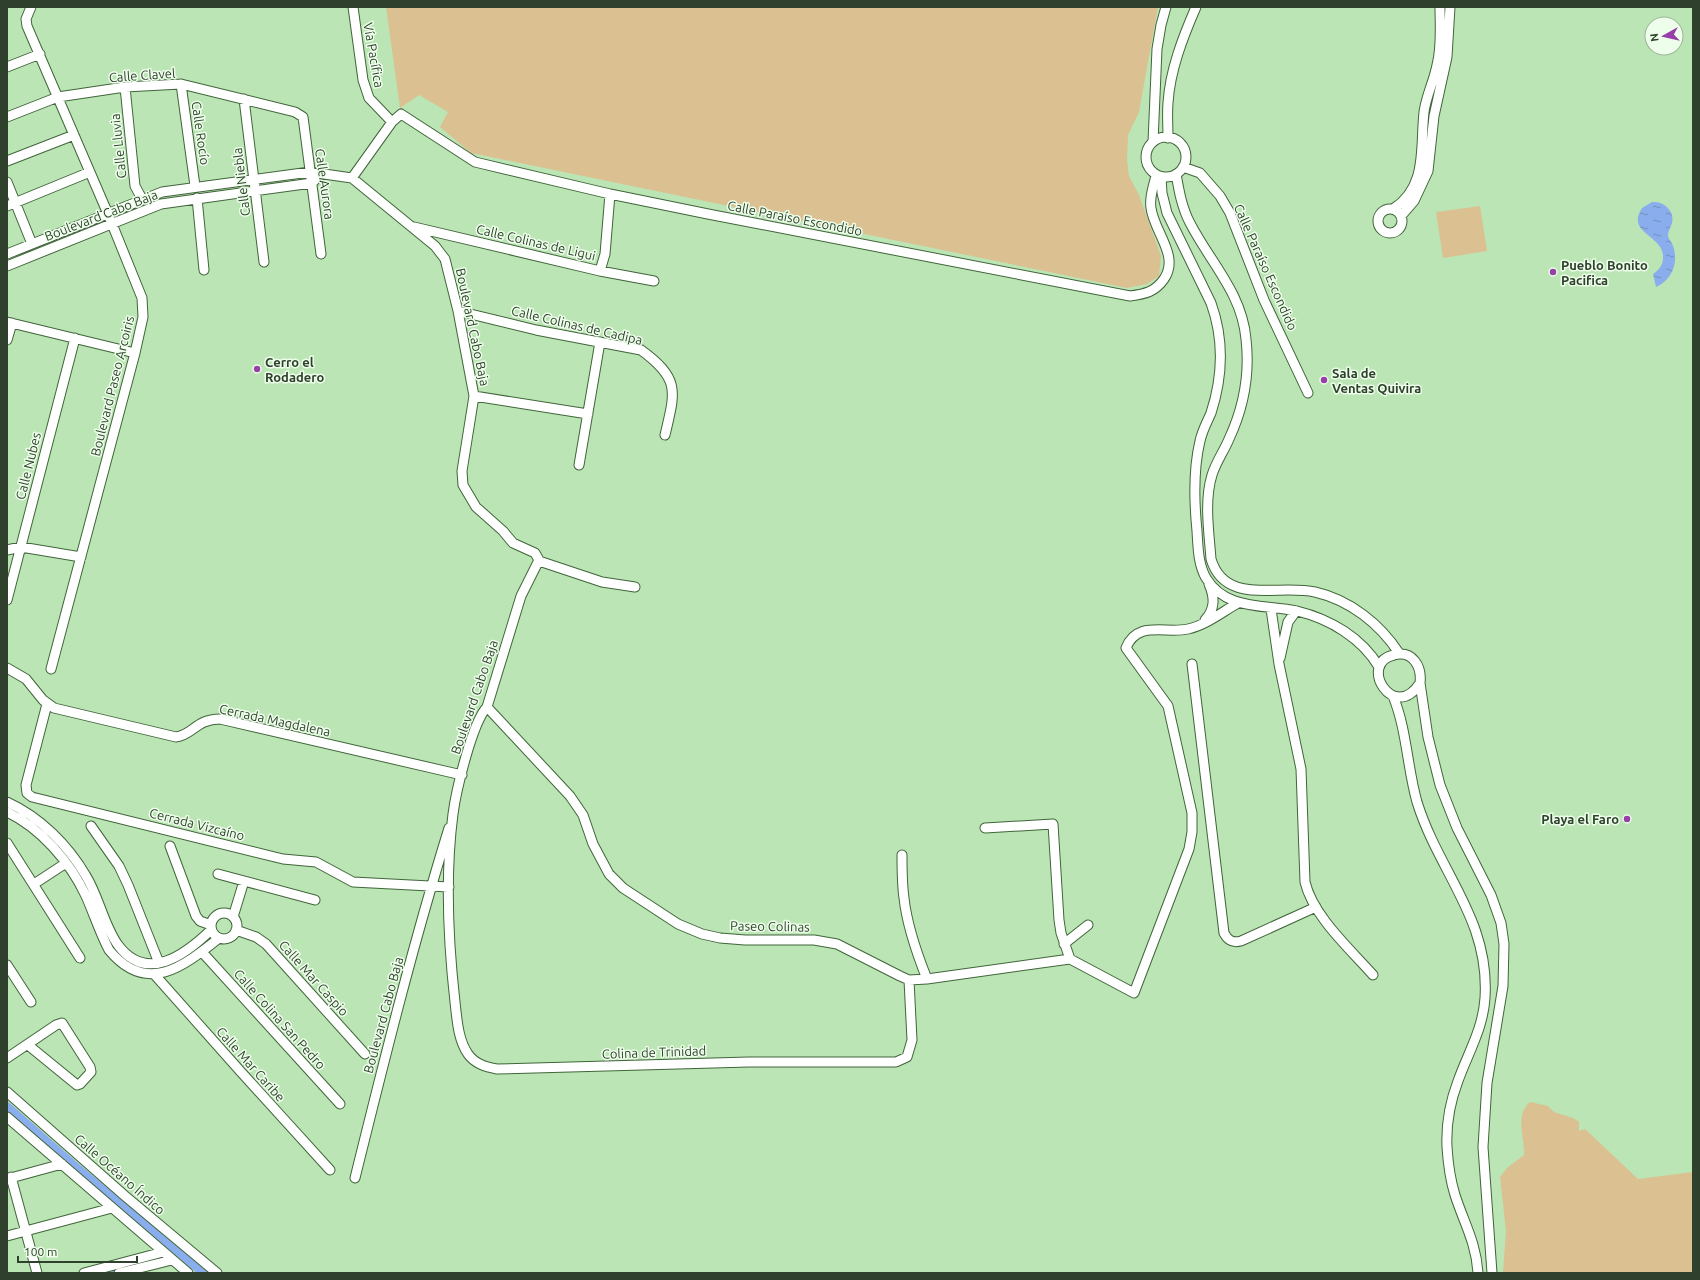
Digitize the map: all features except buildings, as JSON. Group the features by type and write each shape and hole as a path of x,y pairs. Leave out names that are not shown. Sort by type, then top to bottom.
{"street":[{"name":"Boulevard Paseo Arcoiris","path":"31,7 26,19 27,26 108,214 144,306 135,353 51,669"},
{"name":"Vía Pacífica","path":"353,7 363,80 369,98 392,122"},
{"path":"1166,7 1161,25 1157,50 1153,142 1146,152 1146,159 1147,165 1159,176 1167,213 1211,303 1216,316 1221,347 1219,382 1210,413 1200,439 1195,465 1199,560 1212,595 1213,610 1201,624"},
{"path":"1168,138 1168,104 1172,79 1180,45 1196,7"},
{"path":"1393,209 1401,216 1402,224 1395,232 1388,233 1381,230 1378,222 1379,215 1385,210 1393,209 1402,202 1410,190 1422,162 1424,111 1440,51 1440,7"},
{"path":"1401,216 1414,201 1428,171 1434,116 1447,57 1450,7"},
{"path":"7,67 40,54"},
{"name":"Calle Clavel","path":"7,117 58,97 126,88 181,84 295,112 303,117"},
{"name":"Calle Rocío","path":"181,84 195,186"},
{"name":"Calle Lluvia","path":"126,88 135,186 142,199"},
{"name":"Calle Niebla","path":"244,99 264,262"},
{"name":"Calle Paraíso Escondido","path":"392,122 402,115 476,162 610,194 1130,296 1151,292 1163,281 1169,272 1169,255 1158,232 1150,200 1159,176"},
{"name":"Calle Aurora","path":"303,117 321,254"},
{"path":"352,178 392,122"},
{"path":"7,161 74,135"},
{"path":"1153,142 1168,138 1174,139 1183,148 1185,155 1183,167 1176,174 1159,176"},
{"name":"Calle Paraíso Escondido","path":"1183,167 1200,173 1211,184 1230,213 1264,300 1308,393"},
{"path":"11,204 90,172"},
{"name":"Boulevard Cabo Baja","path":"7,254 162,192 195,186 310,172 352,178 435,246 445,259 458,311 474,396 462,471 463,485 476,507 504,531 513,543 534,553 538,556 539,561 528,579 487,707 476,724 453,813 431,886 390,1035 355,1178"},
{"path":"1176,174 1184,209 1191,224 1234,295 1246,337 1248,366 1243,399 1229,439 1212,474 1208,493 1211,559 1214,568 1220,577 1228,584 1238,588 1252,590 1294,589 1315,592 1340,601 1359,611 1376,624 1392,642 1399,654"},
{"name":"Boulevard Cabo Baja","path":"7,266 111,223 162,204 312,183 323,175"},
{"path":"7,182 11,204 32,244"},
{"path":"600,271 605,254 610,194"},
{"path":"197,198 204,270"},
{"name":"Calle Colinas de Ligui","path":"412,227 600,271 654,281"},
{"path":"23,248 27,258"},
{"name":"Calle Colinas de Cadipa","path":"458,311 536,330 641,350 656,361 673,387 673,400 666,435"},
{"path":"7,340 9,322 135,353"},
{"name":"Calle Nubes","path":"7,600 75,338"},
{"path":"579,465 600,342"},
{"path":"474,396 588,414"},
{"path":"7,550 21,547 81,557"},
{"path":"539,561 602,582 635,587"},
{"path":"1207,579 1216,589 1238,603 1309,614 1344,631 1366,649 1379,667"},
{"path":"985,828 1053,824 1057,906 1060,933 1070,959 1134,993 1189,849 1192,832 1192,813 1168,706 1126,648 1132,637 1142,631 1180,630 1201,624 1238,603"},
{"path":"1272,609 1279,664 1301,769 1305,882 1307,891 1316,907 1373,975"},
{"path":"1279,664 1288,622 1296,611"},
{"path":"1420,683 1415,690 1408,695 1393,696 1385,691 1380,684 1378,676 1379,667 1387,658 1399,654 1407,655 1419,666 1428,737 1440,785 1457,828 1491,895 1501,923 1504,944 1503,986 1487,1083 1483,1134 1484,1186 1492,1273"},
{"path":"1192,664 1224,933 1226,938 1231,942 1241,941 1316,907"},
{"name":"Cerrada Magdalena","path":"7,668 20,674 30,682 48,704 54,708 90,717 176,737 186,735 196,726 207,720 220,719 462,775"},
{"path":"1393,696 1402,729 1418,803 1441,861 1472,917 1479,937 1484,964 1486,978 1482,1020 1458,1081 1448,1124 1449,1169 1455,1194 1471,1233 1476,1250 1478,1273"},
{"name":"Cerrada Vizcaíno","path":"48,704 26,785 27,793 32,797 283,859 316,862 353,882 449,887"},
{"name":"Paseo Colinas","path":"487,707 570,796 583,815 593,844 609,874 623,888 678,924 702,934 720,938 745,940 814,940 837,944 909,980 927,979 1070,959"},
{"path":"7,802 33,816 58,840 82,869 94,890 118,945 134,959 147,964 159,963 175,958 187,951 211,927 216,915 222,913 233,917 236,921 236,930 229,937 220,938 202,952 173,970 154,974 134,970 115,958 104,942 85,895 66,863 36,831 18,817 7,812"},
{"name":"Boulevard Cabo Baja","path":"453,813 449,887 454,993"},
{"path":"91,826 119,866 125,878 159,963"},
{"path":"7,843 80,958"},
{"path":"170,846 196,916 200,921 211,927 220,938"},
{"path":"902,855 904,898 907,916 919,958 927,979"},
{"path":"34,884 66,863"},
{"path":"218,874 315,900"},
{"path":"233,917 244,881"},
{"path":"85,895 94,890"},
{"path":"1064,944 1088,925"},
{"name":"Calle Mar Caspio","path":"236,930 256,937 266,944 365,1054"},
{"name":"Calle Colina San Pedro","path":"202,952 340,1104"},
{"path":"7,965 31,1002"},
{"name":"Calle Mar Caribe","path":"154,974 330,1170"},
{"name":"Colina de Trinidad","path":"454,993 460,1032 466,1050 478,1064 497,1069 742,1062 891,1063 907,1057 911,1050 912,1040 909,980"},
{"path":"7,1058 57,1024 63,1024 90,1067 91,1072 80,1084 77,1085 28,1045"},
{"name":"Calle Océano Índico","path":"7,1092 125,1196 217,1273"},
{"path":"7,1116 188,1273"},
{"path":"37,1273 26,1231 9,1178 62,1164"},
{"path":"7,1236 112,1208"},
{"path":"84,1273 163,1252"},
{"path":"119,1273 171,1259"}],"shaded area":[{"path":"386,7 1158,7 1139,112 1128,135 1127,159 1129,176 1139,195 1161,256 1159,276 1147,284 1127,288 471,153 440,127 448,112 419,95 400,108"},
{"path":"1480,206 1487,251 1443,258 1436,212"},
{"path":"1530,1102 1548,1106 1554,1112 1573,1118 1579,1122 1579,1131 1585,1129 1638,1179 1693,1172 1693,1273 1503,1273 1506,1231 1500,1177 1507,1168 1524,1155 1521,1120 1525,1107"}],"water":[{"path":"1652,202 1661,203 1668,208 1672,215 1672,223 1668,235 1675,252 1673,270 1662,284 1656,287 1653,274 1659,269 1662,263 1662,250 1638,224 1638,217 1642,208"}],"waterway":[{"path":"7,1106 73,1164 203,1273"},
{"path":"102,1273 130,1265"}],"place":[{"name":"Pueblo Bonito Pacifica","path":"1553,272"},
{"name":"Cerro el Rodadero","path":"257,369"},
{"name":"Sala de Ventas Quivira","path":"1324,380"},
{"name":"Playa el Faro","path":"1627,819"}]}
